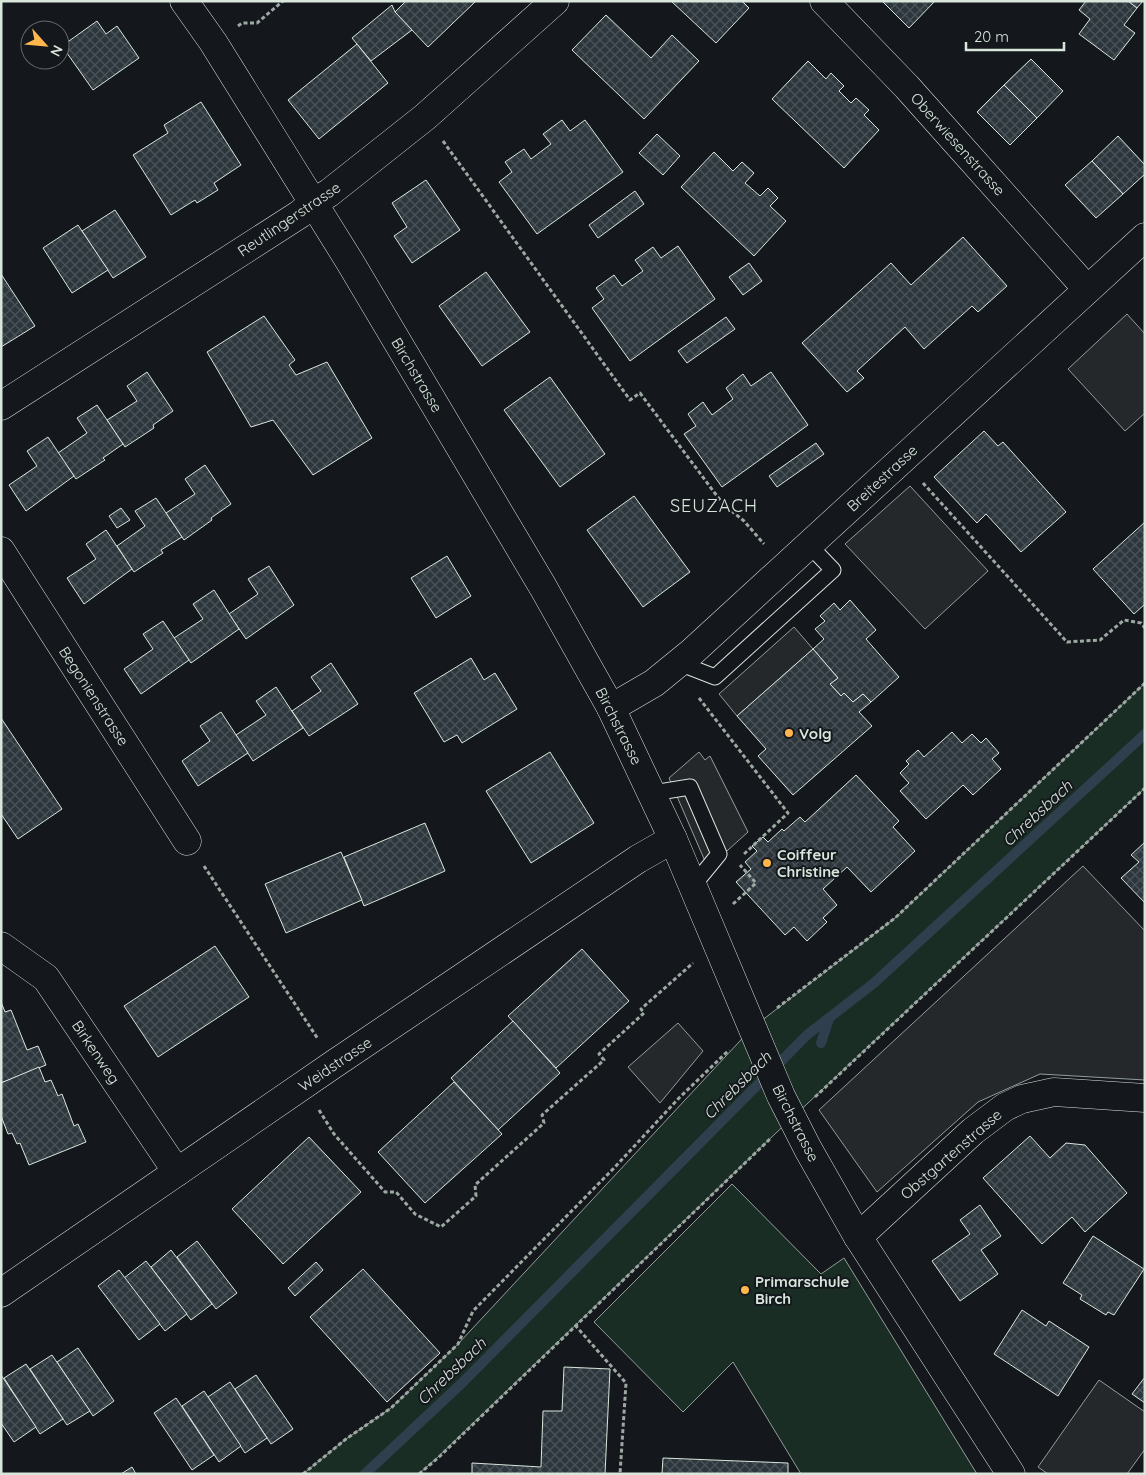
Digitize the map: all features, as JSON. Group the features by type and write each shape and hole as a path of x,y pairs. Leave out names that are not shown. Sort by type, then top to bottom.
{"street":[{"name":"Birchstrasse","path":"184,1 213,42 314,202 503,519 611,708 653,793 781,1096 808,1149 858,1237 1011,1474"},
{"name":"Reutlingerstrasse","path":"1,406 300,214 314,202 329,193 425,117 555,1"},
{"name":"Oberwiesenstrasse","path":"824,1 907,87 1087,289"},
{"name":"Breitestrasse","path":"611,708 644,690 679,663 1145,237"},
{"name":"Begonienstrasse","path":"1,552 187,841"},
{"name":"Weidstrasse","path":"1,1293 638,858 673,839"},
{"name":"Birkenweg","path":"1,946 46,978 177,1172"},
{"name":"Obstgartenstrasse","path":"858,1237 973,1131 1005,1107 1022,1099 1054,1092 1145,1098"}],"lane":[{"path":"679,663 715,677 833,570 809,545"},
{"path":"653,793 690,787 720,854 692,886"}],"path":[{"path":"213,42 242,23 256,23 283,1"},
{"path":"425,117 630,400 640,393 722,504 744,521 784,567"},
{"path":"902,460 1067,642 1100,640 1124,620 1141,623 1145,628"},
{"path":"303,1086 334,1134 385,1192 396,1192 414,1214 441,1227 476,1196 476,1185 544,1123 542,1115 604,1060 599,1054 644,1013 641,1009 713,935 756,883 737,861 788,813 696,694 715,677"},
{"path":"304,1474 346,1439 391,1408 458,1344 473,1311 679,1098 895,918 1145,683"},
{"path":"187,841 334,1064"},
{"path":"575,1325 626,1382 620,1474"}],"green space":[{"path":"1145,683 1145,788 777,1132 439,1456 419,1474 303,1474 346,1439 391,1408 458,1344 752,1028 895,918"},
{"name":"Primarschule Birch","path":"732,1184 821,1274 844,1258 977,1474 801,1474 733,1362 683,1412 594,1322"}],"shaded area":[{"path":"1127,314 1145,334 1145,413 1125,431 1068,369"},
{"path":"910,486 988,571 925,629 845,544"},
{"path":"794,627 813,649 737,716 719,694"},
{"path":"699,752 705,760 710,756 748,832 708,868 669,778"},
{"path":"1083,866 1145,931 1145,1080 1040,1074 978,1102 877,1192 819,1110"},
{"path":"678,1023 703,1051 660,1103 628,1067"},
{"path":"1099,1380 1145,1412 1145,1449 1127,1474 1048,1474 1038,1467"}],"building":[{"path":"406,1 476,1 428,47 395,12"},
{"path":"671,1 742,1 749,8 716,43"},
{"path":"882,1 935,1 909,28"},
{"path":"1086,1 1128,1 1137,8 1124,25 1135,33 1114,60 1079,34 1090,19 1079,10"},
{"path":"1128,1 1143,1 1137,8"},
{"path":"392,5 395,12 412,30 371,61 352,38"},
{"path":"606,15 651,58 672,35 699,61 644,119 572,50"},
{"path":"97,21 106,34 117,26 139,58 93,90 70,57 70,40"},
{"path":"357,44 388,83 319,139 288,100"},
{"path":"1031,59 1063,91 1037,118 1004,85"},
{"path":"808,61 826,79 831,73 844,86 839,91 851,103 856,98 869,110 864,115 879,130 844,168 772,99"},
{"path":"1004,85 1037,118 1010,145 977,112"},
{"path":"201,102 241,165 214,183 218,190 197,203 195,200 171,215 133,155 168,133 164,125"},
{"path":"562,120 570,131 585,120 623,172 537,234 499,182 512,172 505,162 524,149 531,159 551,144 543,134"},
{"path":"657,134 680,156 663,175 639,153"},
{"path":"1118,136 1145,165 1145,174 1123,194 1092,161"},
{"path":"714,152 733,171 742,162 754,173 745,183 760,196 768,188 778,198 770,206 786,221 754,256 681,187"},
{"path":"1092,161 1123,194 1096,218 1065,185"},
{"path":"426,180 460,230 412,263 394,236 407,227 392,203"},
{"path":"635,191 644,204 598,238 589,225"},
{"path":"115,210 146,257 113,278 82,231"},
{"path":"78,225 108,270 72,293 43,248"},
{"path":"963,237 1007,286 978,312 972,306 924,349 905,327 857,371 864,378 847,392 802,343 891,263 911,285"},
{"path":"678,246 715,299 630,361 592,308 604,299 596,288 614,275 622,286 643,271 635,260 653,247 661,258"},
{"path":"749,263 762,281 743,295 729,277"},
{"path":"486,272 530,332 482,366 439,306"},
{"path":"1,274 35,326 1,347"},
{"path":"264,316 295,360 289,365 296,375 327,362 372,438 313,475 273,420 251,427 207,352"},
{"path":"726,317 735,329 687,363 678,351"},
{"path":"147,372 173,411 153,425 154,428 125,447 107,420 137,401 127,386"},
{"path":"771,372 808,425 722,487 684,434 696,426 688,414 703,402 712,415 733,399 726,388 743,374 751,386"},
{"path":"550,377 605,454 560,487 504,410"},
{"path":"97,405 123,444 103,458 105,460 76,479 58,453 87,433 77,418"},
{"path":"984,431 998,446 1003,442 1066,512 1021,552 986,514 977,523 934,477"},
{"path":"48,437 74,476 26,511 9,485 37,466 27,451"},
{"path":"816,443 824,454 777,487 769,476"},
{"path":"205,465 231,504 184,540 166,513 195,494 185,479"},
{"path":"634,496 690,572 643,607 587,530"},
{"path":"156,498 182,537 161,550 163,553 134,572 117,546 145,526 135,511"},
{"path":"121,508 130,520 117,528 109,516"},
{"path":"1145,522 1145,604 1134,614 1093,569"},
{"path":"106,530 132,569 84,604 67,578 96,559 86,544"},
{"path":"447,556 471,596 436,618 411,578"},
{"path":"269,566 294,605 246,639 229,614 258,594 248,579"},
{"path":"214,590 239,629 191,663 174,638 203,619 193,604"},
{"path":"850,600 876,630 866,639 899,677 871,702 863,694 853,702 844,693 841,696 830,684 838,678 813,649 824,639 815,629 825,621 820,616 834,603 840,610"},
{"path":"163,621 189,660 141,694 124,669 153,649 143,634"},
{"path":"813,649 838,678 830,684 841,696 844,693 853,702 863,694 871,702 859,712 872,726 793,795 758,756 766,749 737,716"},
{"path":"471,658 484,680 495,673 517,709 462,743 457,735 444,742 414,693"},
{"path":"331,663 358,704 309,736 292,711 321,691 311,677"},
{"path":"276,687 303,728 253,761 236,735 266,715 256,701"},
{"path":"221,712 248,753 198,786 182,761 210,741 200,726"},
{"path":"1,718 62,809 18,839 1,814"},
{"path":"952,732 962,743 972,734 981,743 986,738 999,753 992,759 1001,769 973,795 963,785 926,819 900,791 909,783 900,773 909,764 906,761 918,750 924,757"},
{"path":"550,752 594,823 531,863 486,791"},
{"path":"856,775 899,821 893,827 915,851 871,892 847,867 823,889 837,905 823,918 827,922 807,941 794,927 785,935 736,882 751,869 745,862 757,851 752,846 763,837 768,842 782,829 784,831 800,817 805,822"},
{"path":"425,823 445,871 364,906 344,857"},
{"path":"1145,842 1145,903 1121,878 1139,862 1131,855"},
{"path":"341,852 362,900 286,933 265,884"},
{"path":"215,946 249,997 158,1057 124,1006"},
{"path":"582,949 629,1001 556,1068 508,1016"},
{"path":"1,1002 5,1012 11,1010 27,1050 38,1046 46,1065 1,1083"},
{"path":"513,1021 560,1073 498,1130 451,1078"},
{"path":"39,1067 45,1082 51,1080 58,1096 62,1094 74,1126 78,1124 86,1142 29,1165 20,1143 17,1144 12,1133 8,1134 1,1116 1,1083"},
{"path":"454,1082 502,1134 425,1203 378,1152"},
{"path":"1030,1136 1050,1158 1066,1143 1085,1145 1127,1193 1085,1232 1072,1217 1042,1244 983,1178"},
{"path":"309,1137 361,1192 283,1264 232,1209"},
{"path":"980,1205 1001,1236 981,1250 998,1274 960,1301 932,1261 970,1234 960,1220"},
{"path":"1093,1236 1144,1269 1114,1315 1108,1312 1106,1315 1080,1299 1082,1295 1063,1283"},
{"path":"197,1241 237,1293 216,1309 177,1257"},
{"path":"171,1250 212,1304 191,1320 151,1267"},
{"path":"146,1261 187,1314 165,1331 124,1278"},
{"path":"316,1262 323,1270 295,1296 288,1288"},
{"path":"363,1269 440,1353 387,1402 310,1317"},
{"path":"119,1270 160,1324 139,1340 98,1286"},
{"path":"1022,1310 1046,1326 1049,1321 1089,1347 1058,1396 994,1354"},
{"path":"78,1348 114,1401 93,1416 57,1362"},
{"path":"52,1355 90,1411 67,1425 30,1369"},
{"path":"26,1364 63,1419 40,1434 4,1378"},
{"path":"564,1367 610,1369 605,1474 472,1474 472,1463 541,1467 543,1411 562,1411"},
{"path":"1,1375 36,1427 14,1442 1,1423"},
{"path":"256,1375 293,1429 271,1444 235,1389"},
{"path":"1145,1377 1145,1403 1132,1394"},
{"path":"230,1382 267,1438 245,1453 208,1397"},
{"path":"204,1391 241,1446 219,1462 182,1406"},
{"path":"176,1398 214,1455 192,1470 154,1413"},
{"path":"663,1458 788,1463 788,1474 662,1474"},
{"path":"132,1467 136,1474 121,1474"}],"waterway":[{"name":"Chrebsbach","path":"365,1474 461,1384 807,1035 874,983 1145,734"},
{"path":"821,1043 829,1019"}],"place":[{"name":"Volg","path":"789,733"},
{"name":"Coiffeur Christine","path":"767,863"},
{"name":"Primarschule Birch","path":"745,1290"}],"district":[{"name":"SEUZACH","path":"714,505"}]}
